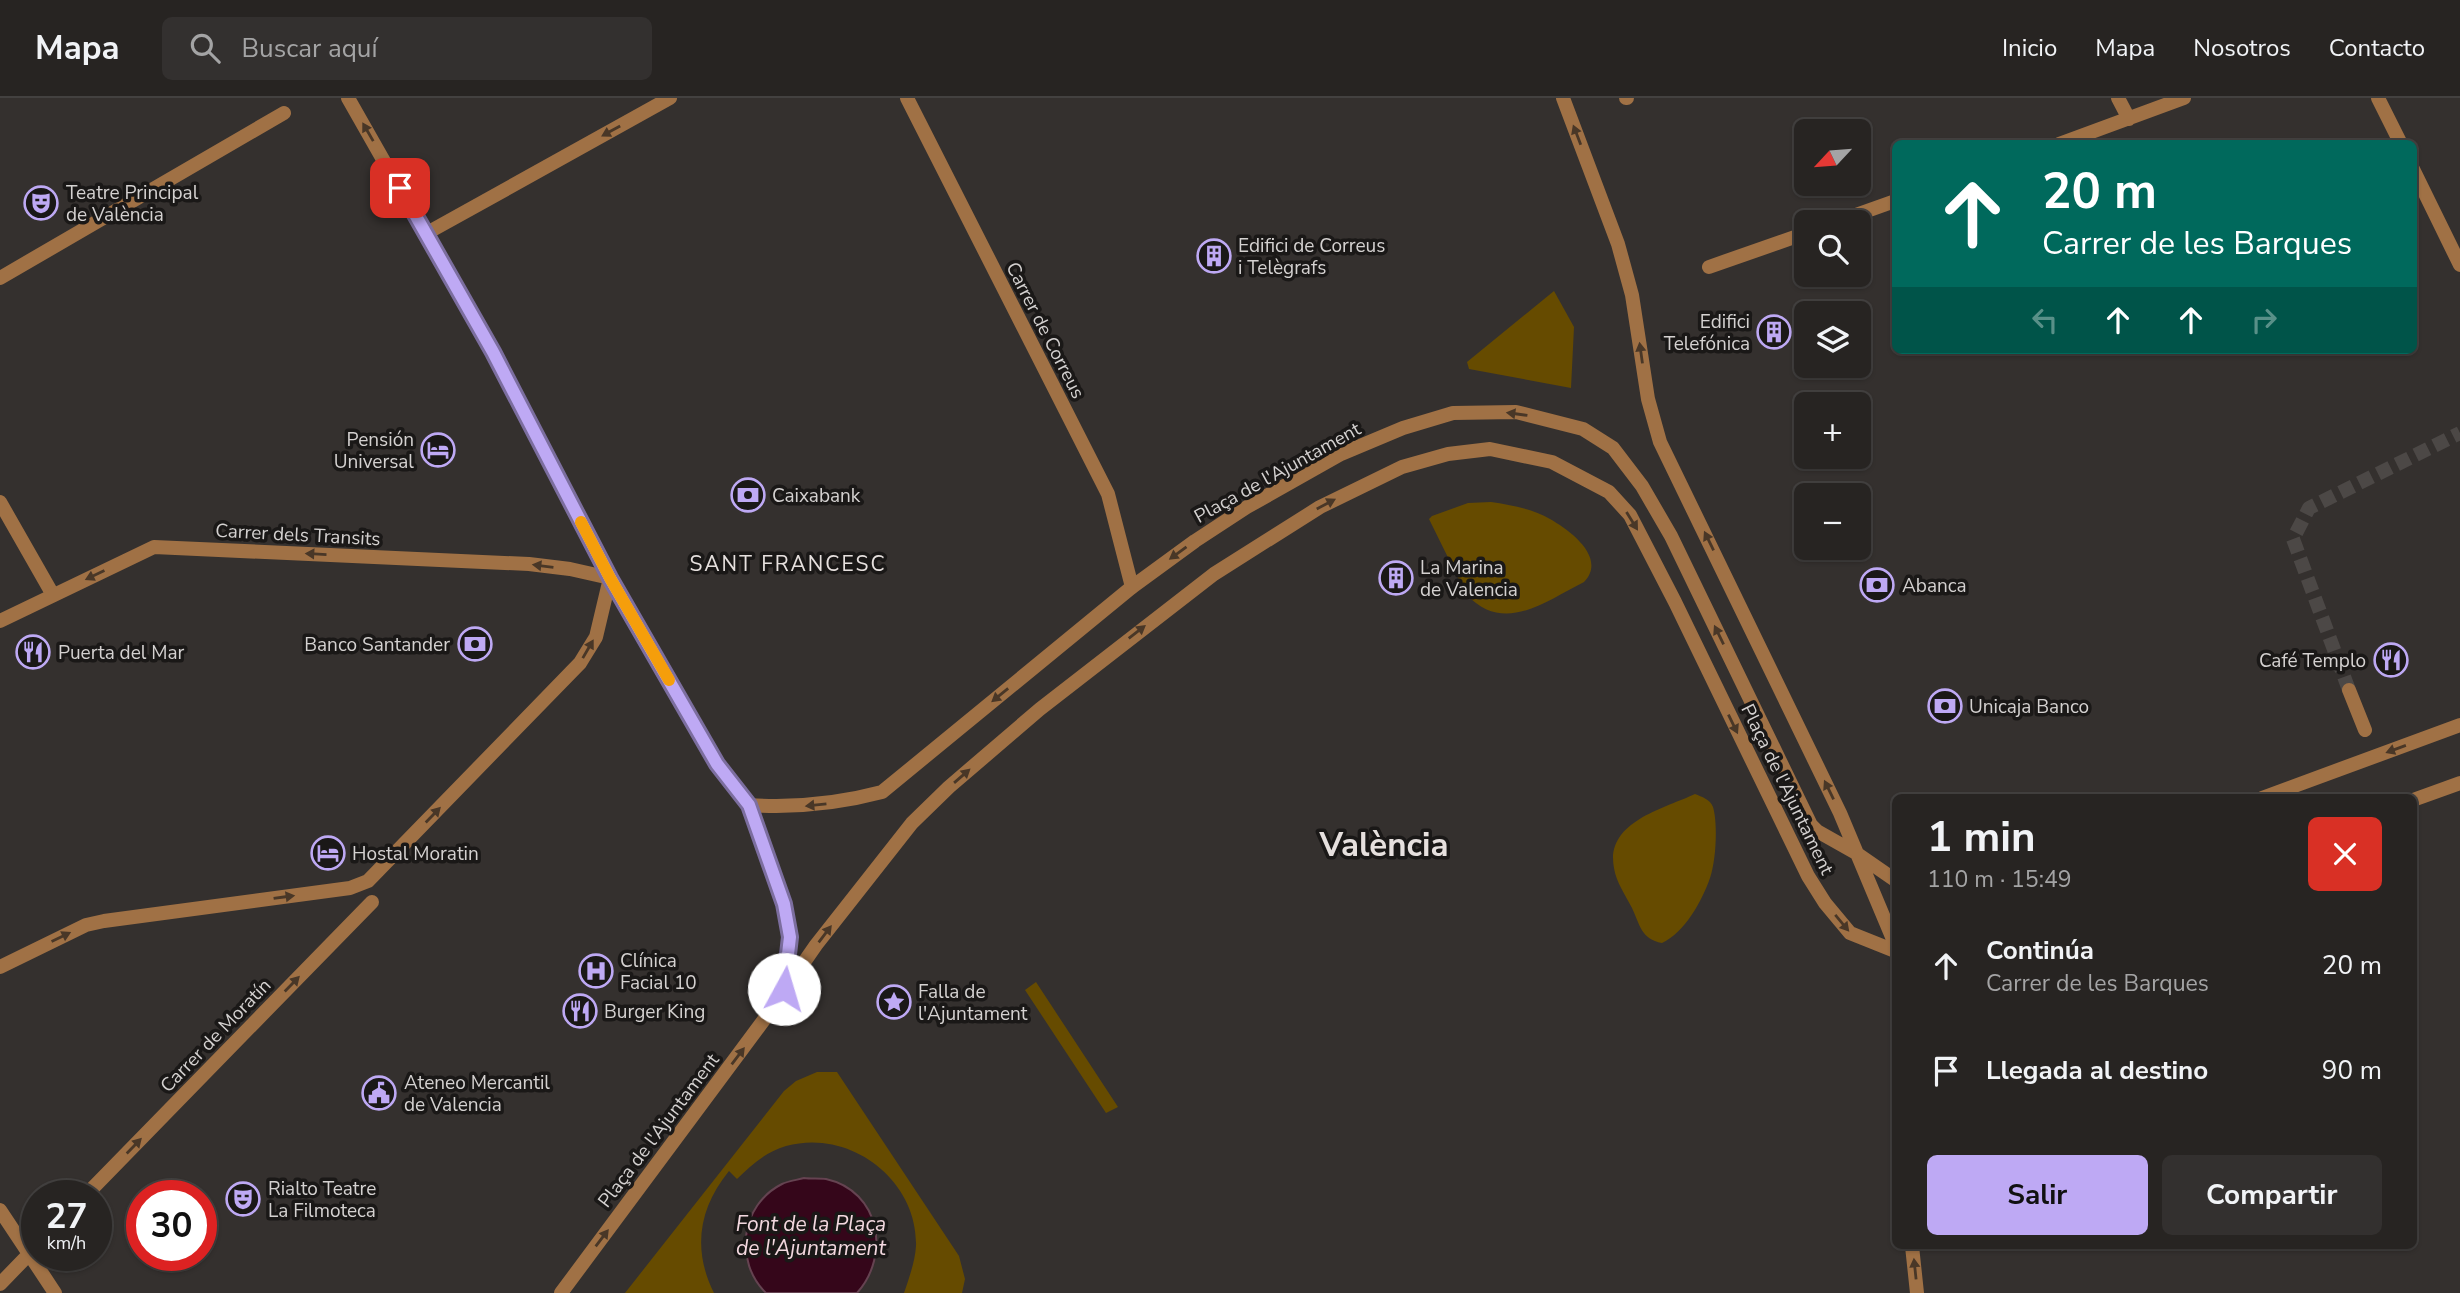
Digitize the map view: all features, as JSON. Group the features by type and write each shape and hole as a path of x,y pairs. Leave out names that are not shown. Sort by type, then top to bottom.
{"street":[{"path":"348,98 493,352 610,578 717,764 749,805"},
{"path":"426,233 670,98"},
{"name":"Carrer de Correus","path":"907,98 1108,494 1132,587"},
{"name":"Plaça de l'Ajuntament","path":"1563,98 1622,257 1633,295 1648,399 1660,442 1840,813 1892,937"},
{"path":"2118,98 2129,119"},
{"path":"2070,140 2184,98"},
{"path":"2378,98 2398,140"},
{"path":"0,278 284,113"},
{"path":"2417,177 2460,265"},
{"path":"1870,210 1892,202"},
{"path":"1709,267 1794,237"},
{"name":"Plaça de l'Ajuntament","path":"784,989 790,937 784,904 749,805 801,807 840,803 882,792 1132,587 1195,541 1247,507 1341,454 1403,428 1453,413 1516,412 1583,429 1614,448 1642,486 1671,536 1811,825 1856,853"},
{"name":"Plaça de l'Ajuntament","path":"561,1293 848,902 921,814 1040,709 1214,574 1320,506 1402,467 1448,454 1490,449 1552,463 1609,492 1630,515 1808,876 1825,903 1850,933 1892,950"},
{"path":"0,502 53,595"},
{"name":"Carrer dels Transits","path":"0,621 154,547 529,564 610,578"},
{"path":"0,967 86,925 350,888 368,881 580,663 596,637 610,578"},
{"path":"2349,690 2365,730"},
{"path":"2273,794 2460,725"},
{"path":"2417,799 2460,783"},
{"path":"1856,853 1892,878"},
{"name":"Carrer de Moratín","path":"101,1180 372,902"},
{"path":"0,1210 21,1235"},
{"path":"1912,1249 1917,1293"},
{"path":"0,1284 21,1262"},
{"path":"43,1271 54,1293"}],"shaded area":[{"path":"1554,291 1574,327 1571,388 1469,369 1467,362"},
{"path":"1491,502 1536,513 1558,524 1576,538 1584,546 1591,564 1590,573 1584,582 1539,605 1509,613 1495,612 1480,606 1466,594 1429,519 1468,503"},
{"path":"1695,794 1712,804 1715,814 1712,871 1692,915 1678,931 1662,943 1645,935 1639,925 1617,878 1614,852 1618,839 1639,819"},
{"path":"1036,982 1118,1107 1106,1113 1025,990"},
{"path":"817,1072 837,1072 959,1256 965,1279 962,1293 904,1293 916,1246 914,1222 906,1200 893,1181 876,1165 856,1152 834,1145 810,1142 786,1146 766,1155 737,1179 729,1171 719,1185 705,1214 701,1245 707,1277 714,1293 625,1293 784,1091 796,1081"}],"water":[{"name":"Font de la Plaça de l'Ajuntament","path":"804,1178 826,1179 844,1186 869,1210 876,1243 874,1261 868,1278 857,1293 766,1293 749,1266 746,1235 757,1206 768,1193 782,1184"}],"tunnel":[{"path":"2349,690 2293,539 2309,508 2460,433"}],"slow traffic":[{"path":"581,522 669,680"}],"place":[{"name":"Teatre Principal de València","path":"41,203"},
{"name":"Edifici de Correus i Telègrafs","path":"1214,256"},
{"name":"Edifici Telefónica","path":"1774,332"},
{"name":"Pensión Universal","path":"438,450"},
{"name":"Caixabank","path":"748,495"},
{"name":"La Marina de Valencia","path":"1396,578"},
{"name":"Abanca","path":"1877,585"},
{"name":"Banco Santander","path":"475,644"},
{"name":"Puerta del Mar","path":"33,652"},
{"name":"Café Templo","path":"2391,660"},
{"name":"Unicaja Banco","path":"1945,706"},
{"name":"Hostal Moratin","path":"328,853"},
{"name":"Clínica Facial 10","path":"596,971"},
{"name":"Falla de l'Ajuntament","path":"894,1002"},
{"name":"Burger King","path":"580,1011"},
{"name":"Ateneo Mercantil de Valencia","path":"379,1093"},
{"name":"Rialto Teatre La Filmoteca","path":"243,1199"}],"district":[{"name":"SANT FRANCESC","path":"788,564"},
{"name":"València","path":"1384,844"}],"route":[{"path":"400,188 493,352 610,578 717,764 749,805 784,904 790,937 784,989"}]}
